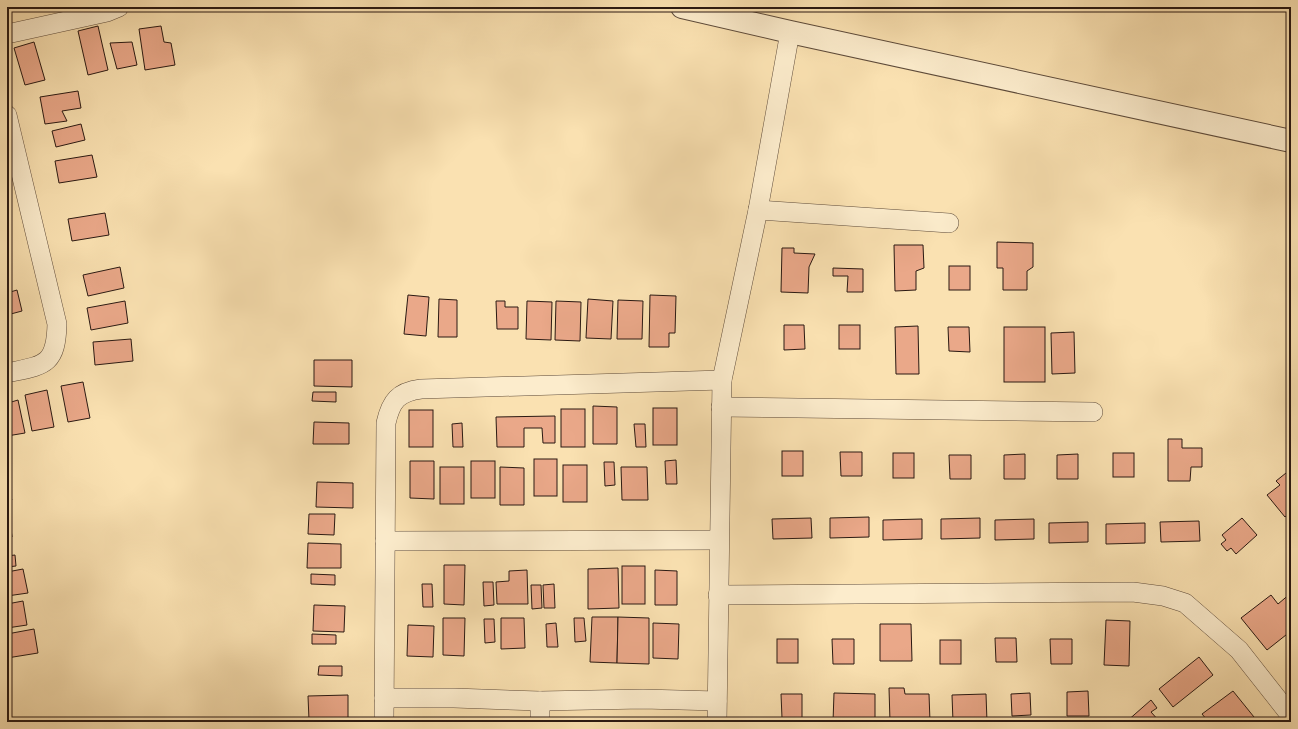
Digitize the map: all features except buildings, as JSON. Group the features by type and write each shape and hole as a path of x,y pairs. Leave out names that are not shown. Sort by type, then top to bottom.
{"street":[{"path":"7,34 107,12 119,7"},
{"path":"682,7 790,32 1291,141"},
{"path":"717,722 722,380 758,210 790,32"},
{"path":"7,115 57,324 54,351 47,361 38,366 7,374"},
{"path":"758,210 949,223"},
{"path":"384,722 386,423 389,409 396,398 409,390 429,388 722,380"},
{"path":"721,407 1093,412"},
{"path":"385,541 719,540"},
{"path":"718,595 1133,592 1163,596 1185,603 1239,650 1291,716"},
{"path":"384,698 454,698 540,701 643,699 717,701"},
{"path":"540,701 540,722"}]}
